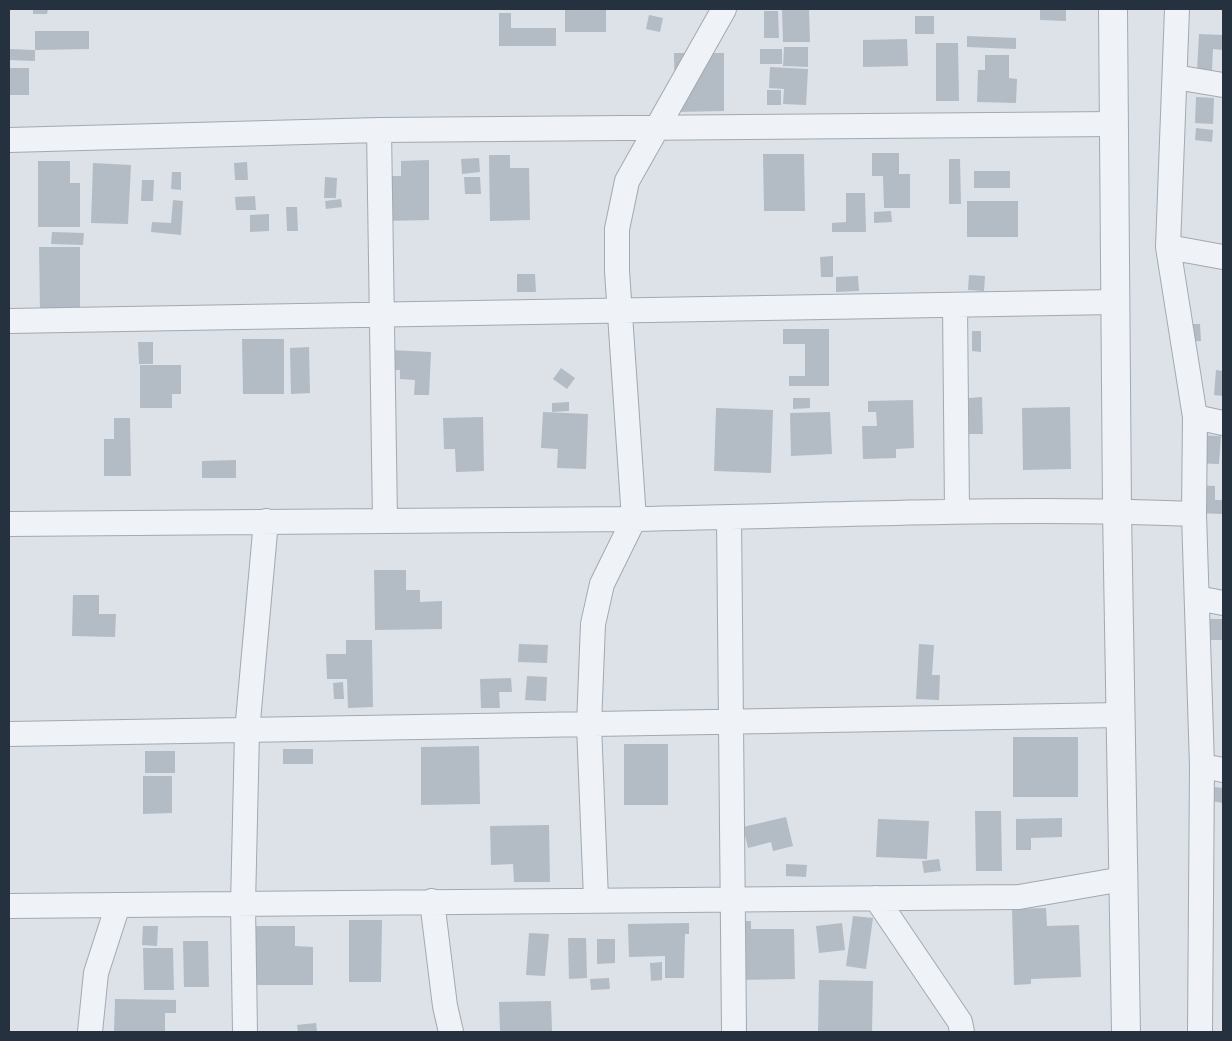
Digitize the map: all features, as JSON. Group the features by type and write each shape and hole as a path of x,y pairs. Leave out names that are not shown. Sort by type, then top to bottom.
{"street":[{"path":"596,899 589,725 593,624 602,584 634,519 617,271 617,229 627,181 724,9"},
{"path":"1113,9 1117,510 1126,1032"},
{"path":"1177,9 1168,247 1195,417 1194,514 1198,598 1212,768 1200,1032"},
{"path":"1175,77 1223,85"},
{"path":"9,140 379,130 658,126 1114,124"},
{"path":"379,130 385,520"},
{"path":"1168,247 1223,257"},
{"path":"9,321 1115,302"},
{"path":"955,305 957,511"},
{"path":"1195,417 1223,423"},
{"path":"9,524 634,519 957,511 1117,510 1194,514"},
{"path":"729,517 729,723 734,1032"},
{"path":"245,1032 243,905 247,732 266,521"},
{"path":"1198,598 1223,603"},
{"path":"9,734 247,732 1120,716"},
{"path":"9,906 243,905 596,899 1019,897 1123,879"},
{"path":"876,898 960,1022 962,1032"},
{"path":"432,901 444,1006 451,1032"},
{"path":"90,1032 96,973 118,905"}],"building":[{"path":"33,9 48,9 47,14 33,14"},
{"path":"565,9 606,9 606,32 565,32"},
{"path":"782,9 809,9 810,42 783,42"},
{"path":"1040,9 1066,9 1066,21 1040,20"},
{"path":"764,11 778,11 779,38 764,38"},
{"path":"499,13 511,13 511,28 556,28 556,46 499,46"},
{"path":"649,15 663,18 660,32 646,29"},
{"path":"915,16 934,16 934,34 915,34"},
{"path":"35,31 89,31 89,49 35,50"},
{"path":"1199,34 1223,35 1223,50 1213,49 1212,70 1197,70"},
{"path":"967,36 1016,38 1016,49 967,47"},
{"path":"907,39 908,66 863,67 863,40"},
{"path":"936,43 958,43 959,101 936,101"},
{"path":"784,47 808,47 808,67 783,66"},
{"path":"9,49 35,50 35,61 9,60"},
{"path":"760,49 782,49 782,64 760,64"},
{"path":"674,53 724,53 724,111 675,112"},
{"path":"985,55 1009,55 1009,78 1017,79 1016,103 977,102 978,70 985,70"},
{"path":"770,67 808,69 806,105 783,104 784,89 769,88"},
{"path":"9,68 29,68 29,95 9,95"},
{"path":"767,90 781,90 781,105 767,105"},
{"path":"1196,97 1214,98 1213,124 1195,123"},
{"path":"1196,128 1213,130 1212,142 1195,140"},
{"path":"872,153 899,153 899,174 910,174 910,208 884,208 883,176 872,176"},
{"path":"763,154 804,154 805,211 764,211"},
{"path":"489,155 510,155 510,168 529,168 530,220 490,221"},
{"path":"479,158 480,172 462,174 461,159"},
{"path":"949,159 960,159 961,204 949,204"},
{"path":"429,160 429,220 382,221 382,176 401,176 401,161"},
{"path":"38,161 70,161 70,183 80,183 80,227 38,227"},
{"path":"247,162 248,180 235,180 234,163"},
{"path":"93,163 131,165 128,224 91,223"},
{"path":"974,171 1010,171 1010,188 974,188"},
{"path":"172,172 181,172 181,190 171,189"},
{"path":"325,177 337,178 336,198 324,198"},
{"path":"464,177 480,177 481,194 465,194"},
{"path":"142,180 154,180 153,201 141,201"},
{"path":"846,193 865,193 866,232 832,232 832,223 846,222"},
{"path":"255,196 256,210 236,210 235,197"},
{"path":"341,199 342,207 326,209 325,201"},
{"path":"173,200 183,201 181,235 151,232 152,222 171,223"},
{"path":"967,201 1018,201 1018,237 967,237"},
{"path":"286,207 297,207 298,231 287,231"},
{"path":"891,211 892,222 874,223 874,212"},
{"path":"269,214 269,231 250,232 250,215"},
{"path":"52,232 84,233 83,245 51,244"},
{"path":"39,247 80,247 80,309 40,309"},
{"path":"833,256 833,277 821,277 820,257"},
{"path":"517,274 535,274 536,292 517,292"},
{"path":"969,275 985,276 984,291 968,290"},
{"path":"858,276 859,291 836,292 836,277"},
{"path":"1189,324 1200,324 1201,341 1189,341"},
{"path":"783,329 829,329 829,386 789,386 789,376 805,376 805,344 783,344"},
{"path":"972,331 981,331 981,352 972,351"},
{"path":"242,339 284,339 284,394 243,394"},
{"path":"138,342 153,342 153,364 139,364"},
{"path":"309,347 310,393 291,394 290,348"},
{"path":"390,350 431,352 429,395 414,395 415,380 400,379 400,370 389,370"},
{"path":"140,365 181,365 181,394 172,394 172,408 140,408"},
{"path":"561,368 575,378 567,389 553,379"},
{"path":"1216,370 1223,371 1223,396 1214,395"},
{"path":"982,397 983,434 969,434 969,398"},
{"path":"793,398 810,398 810,408 793,409"},
{"path":"913,400 914,448 896,449 896,458 863,459 862,426 877,426 876,412 868,412 868,401"},
{"path":"569,402 569,411 552,412 552,403"},
{"path":"1070,407 1071,469 1023,470 1022,408"},
{"path":"716,408 773,410 771,473 714,471"},
{"path":"543,412 588,414 586,469 557,468 558,449 541,448"},
{"path":"830,412 832,454 791,456 790,413"},
{"path":"483,417 484,471 456,472 455,449 444,449 443,418"},
{"path":"114,418 130,418 131,476 104,476 104,439 114,439"},
{"path":"1194,435 1221,436 1219,464 1192,463"},
{"path":"236,460 236,478 202,478 202,461"},
{"path":"1195,485 1215,486 1215,500 1223,500 1223,514 1194,513"},
{"path":"374,570 406,570 406,590 420,590 420,602 442,601 442,629 375,630"},
{"path":"73,595 99,595 99,614 116,614 115,637 72,636"},
{"path":"1210,619 1223,619 1222,640 1209,640"},
{"path":"346,640 372,640 373,707 348,708 347,679 327,679 326,654 346,654"},
{"path":"519,644 548,645 547,663 518,662"},
{"path":"919,644 934,645 932,675 940,675 939,700 916,699"},
{"path":"527,676 547,677 546,701 525,700"},
{"path":"511,678 512,692 499,692 500,708 481,708 480,679"},
{"path":"343,682 344,699 334,699 333,683"},
{"path":"1013,737 1078,737 1078,797 1013,797"},
{"path":"624,744 668,744 668,805 624,805"},
{"path":"479,746 480,804 421,805 421,747"},
{"path":"283,749 313,749 313,764 283,764"},
{"path":"145,751 175,751 175,773 145,773"},
{"path":"143,776 172,776 172,813 143,814"},
{"path":"1214,787 1223,788 1223,803 1212,801"},
{"path":"975,811 1001,811 1002,871 976,871"},
{"path":"786,817 793,846 773,851 771,842 748,848 743,827"},
{"path":"1062,818 1062,837 1031,838 1031,850 1016,850 1016,819"},
{"path":"878,819 929,821 927,859 876,857"},
{"path":"549,825 550,882 514,882 513,864 491,865 490,826"},
{"path":"939,859 941,871 924,873 922,861"},
{"path":"786,864 807,865 806,877 786,876"},
{"path":"1046,908 1047,926 1079,925 1081,977 1031,979 1031,984 1014,985 1012,909"},
{"path":"853,916 873,918 866,969 846,966"},
{"path":"349,920 382,920 381,982 349,982"},
{"path":"734,921 751,921 751,929 794,929 795,979 735,980"},
{"path":"689,923 689,934 685,934 684,978 665,978 665,956 629,957 628,924"},
{"path":"842,923 845,950 819,953 816,926"},
{"path":"143,926 158,926 157,946 142,945"},
{"path":"252,926 295,926 295,946 313,947 313,985 252,985"},
{"path":"529,933 549,934 545,976 526,975"},
{"path":"568,938 586,938 587,978 569,979"},
{"path":"597,939 615,939 615,963 597,964"},
{"path":"183,941 208,941 209,987 184,987"},
{"path":"143,948 173,948 174,990 144,990"},
{"path":"662,962 662,980 651,981 650,963"},
{"path":"609,978 610,989 591,990 590,979"},
{"path":"819,980 873,981 872,1032 818,1032"},
{"path":"115,999 176,1000 176,1013 165,1013 165,1032 114,1032"},
{"path":"551,1001 552,1032 500,1032 499,1002"},
{"path":"316,1023 317,1032 298,1032 297,1025"}]}
